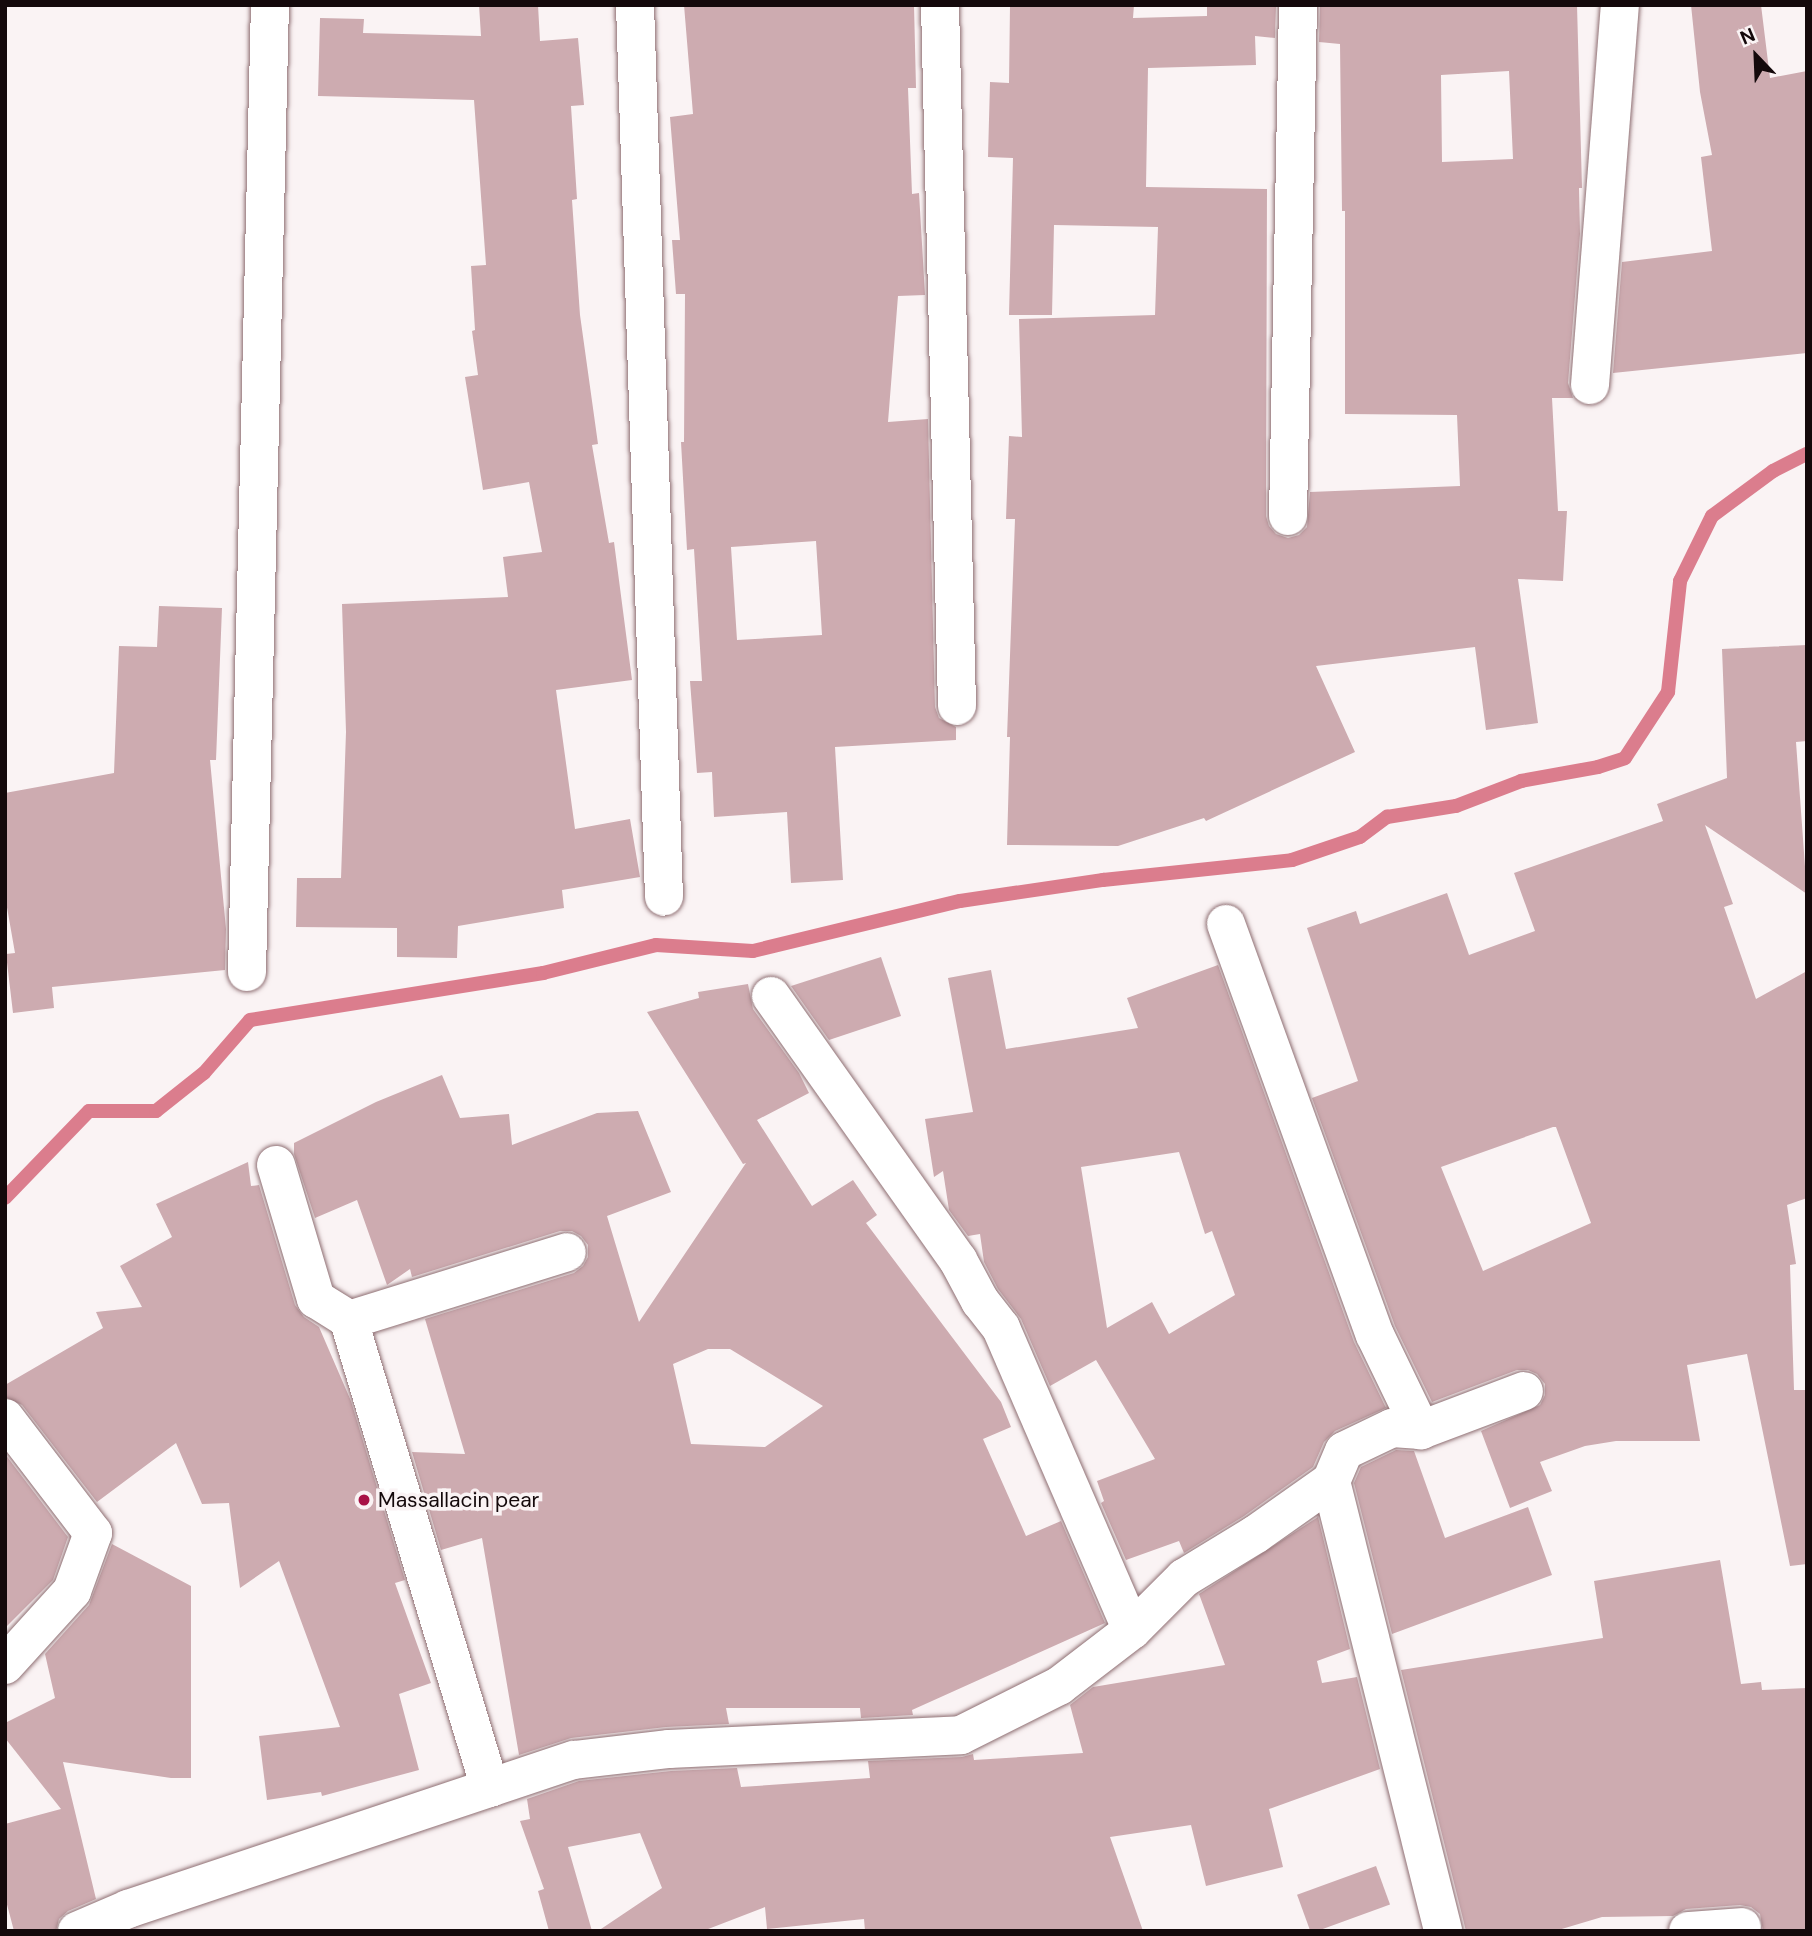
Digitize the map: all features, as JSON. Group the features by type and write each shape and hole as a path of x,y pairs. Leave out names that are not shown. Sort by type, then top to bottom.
{"street":[{"path":"247,972 270,5"},
{"path":"635,5 664,897"},
{"path":"940,5 957,706"},
{"path":"1287,516 1298,5"},
{"path":"1590,385 1620,5"},
{"path":"1226,924 1376,1335 1421,1430"},
{"path":"771,996 958,1260 980,1301 1001,1328 1132,1630"},
{"path":"276,1165 316,1299 349,1320 491,1788"},
{"path":"349,1320 567,1252"},
{"path":"77,1931 128,1909 574,1760 669,1749 961,1735 1059,1686 1132,1630 1184,1578 1256,1534 1331,1481 1344,1451 1392,1428 1421,1430 1524,1391"},
{"path":"5,1419 93,1533 72,1591 5,1665"},
{"path":"1331,1481 1443,1931"},
{"path":"1688,1931 1742,1927"}],"building":[{"path":"479,5 538,5 540,41 578,38 584,105 571,106 577,199 572,200 580,315 598,444 592,445 609,543 614,542 632,680 556,690 575,829 630,819 640,877 562,890 564,908 458,926 457,958 397,957 397,928 296,927 297,878 341,878 346,732 342,604 508,597 503,557 542,552 529,482 483,490 465,377 478,375 472,331 475,330 471,266 486,265 474,100 318,96 320,18 364,19 363,33 481,36"},
{"path":"684,5 914,5 916,88 908,88 912,194 919,193 925,295 898,296 888,422 928,419 935,707 939,718 956,727 956,740 835,747 843,880 791,883 787,812 714,817 712,772 697,773 690,681 702,681 694,549 687,550 681,442 684,442 685,294 676,294 672,240 680,240 670,117 693,114","holes":["816,541 822,635 737,640 731,547"]},
{"path":"1010,5 1134,5 1133,18 1207,16 1207,5 1276,5 1275,38 1255,36 1256,65 1148,68 1146,187 1267,189 1266,516 1269,526 1276,534 1288,538 1299,535 1307,527 1310,492 1460,486 1457,415 1345,414 1345,211 1342,211 1340,44 1319,42 1320,5 1577,5 1582,188 1579,188 1580,234 1568,383 1573,398 1552,398 1558,511 1567,511 1563,581 1518,579 1538,723 1486,730 1475,647 1316,666 1355,752 1206,821 1204,818 1118,846 1007,845 1010,737 1007,737 1015,519 1006,519 1009,436 1022,437 1019,319 1155,315 1158,227 1054,225 1052,315 1009,315 1013,158 988,157 990,82 1009,83","holes":["1509,71 1513,159 1442,162 1441,75"]},
{"path":"1691,5 1761,5 1770,78 1807,71 1807,353 1613,373 1622,262 1712,251 1701,157 1712,155 1700,92"},
{"path":"159,606 222,608 216,760 210,760 226,929 225,970 52,987 54,1008 13,1013 6,954 15,953 5,896 5,793 114,773 119,646 157,647"},
{"path":"1807,645 1807,741 1796,742 1807,894 1705,825 1733,904 1724,907 1756,999 1807,971 1807,1198 1787,1205 1796,1264 1790,1265 1794,1390 1807,1390 1807,1564 1790,1566 1747,1354 1687,1365 1700,1441 1616,1441 1585,1446 1540,1462 1552,1491 1510,1508 1481,1431 1540,1405 1545,1395 1545,1384 1537,1374 1528,1370 1517,1370 1432,1402 1395,1326 1312,1098 1358,1081 1307,928 1356,911 1360,924 1447,893 1469,955 1535,931 1514,873 1663,821 1657,804 1727,778 1722,649","holes":["1556,1127 1591,1223 1483,1271 1441,1167"]},
{"path":"881,957 901,1016 829,1040 791,986"},
{"path":"1218,965 1354,1342 1386,1408 1335,1431 1324,1442 1313,1467 1244,1516 1184,1553 1179,1541 1126,1560 1101,1503 1104,1501 1097,1481 1155,1459 1096,1360 1050,1386 1021,1319 998,1289 984,1262 980,1234 968,1236 949,1210 943,1171 934,1177 925,1119 973,1112 948,978 991,970 1006,1049 1138,1028 1127,998","holes":["1179,1152 1205,1234 1212,1231 1235,1295 1169,1334 1152,1302 1107,1328 1081,1167"]},
{"path":"748,984 753,1009 799,1073 809,1093 757,1120 812,1206 853,1180 877,1215 866,1223 1001,1402 1011,1427 983,1439 1026,1536 1061,1521 1105,1623 912,1710 913,1715 861,1718 860,1708 726,1708 729,1724 666,1727 571,1738 519,1755 482,1538 441,1550 412,1452 465,1454 425,1319 574,1273 583,1266 588,1257 588,1245 581,1236 572,1231 560,1231 412,1277 410,1269 387,1285 357,1200 315,1218 294,1154 294,1143 376,1102 442,1075 460,1118 509,1114 512,1145 597,1113 638,1111 671,1192 607,1216 639,1322 746,1163 743,1164 647,1012 699,998 698,992","holes":["708,1349 730,1349 823,1406 765,1447 691,1444 673,1364"]},
{"path":"248,1162 251,1186 259,1185 295,1305 304,1317 319,1327 351,1401 405,1580 395,1583 431,1683 399,1694 419,1770 322,1796 321,1792 267,1800 259,1736 340,1727 279,1561 240,1588 229,1503 202,1504 176,1443 97,1502 22,1405 5,1397 5,1385 103,1328 96,1312 142,1307 120,1266 172,1237 156,1204"},
{"path":"1396,1450 1414,1451 1445,1538 1528,1507 1552,1575 1392,1634 1354,1483 1361,1467"},
{"path":"5,1454 68,1537 53,1580 5,1628"},
{"path":"1318,1517 1350,1649 1317,1661 1322,1683 1357,1677 1380,1769 1269,1809 1283,1867 1206,1886 1191,1825 1110,1837 1143,1931 865,1931 864,1919 767,1929 765,1907 703,1931 598,1931 662,1888 640,1833 568,1847 592,1931 549,1931 538,1891 544,1889 520,1821 530,1819 527,1799 579,1781 671,1771 737,1768 741,1787 870,1778 868,1761 962,1757 973,1754 974,1760 1083,1753 1070,1705 1093,1687 1225,1665 1199,1594"},
{"path":"112,1544 191,1586 191,1778 171,1778 63,1762 96,1899 68,1911 59,1919 56,1931 14,1931 5,1897 5,1824 61,1809 5,1738 5,1723 55,1698 45,1654 89,1605"},
{"path":"1720,1560 1741,1684 1761,1682 1762,1690 1807,1688 1807,1931 1763,1931 1760,1914 1751,1907 1740,1905 1686,1909 1673,1916 1602,1917 1555,1931 1466,1931 1401,1670 1603,1638 1594,1581"},
{"path":"1376,1866 1390,1905 1317,1931 1310,1931 1297,1895"}],"waterway":[{"path":"5,1198 89,1111 156,1111 204,1073 250,1020 543,973 656,945 753,951 960,901 1103,880 1292,860 1360,837 1387,817 1456,806 1521,781 1598,767 1625,758 1668,692 1680,581 1712,516 1773,471 1807,454"}],"place":[{"name":"Massallacin pear","path":"364,1500"}]}
